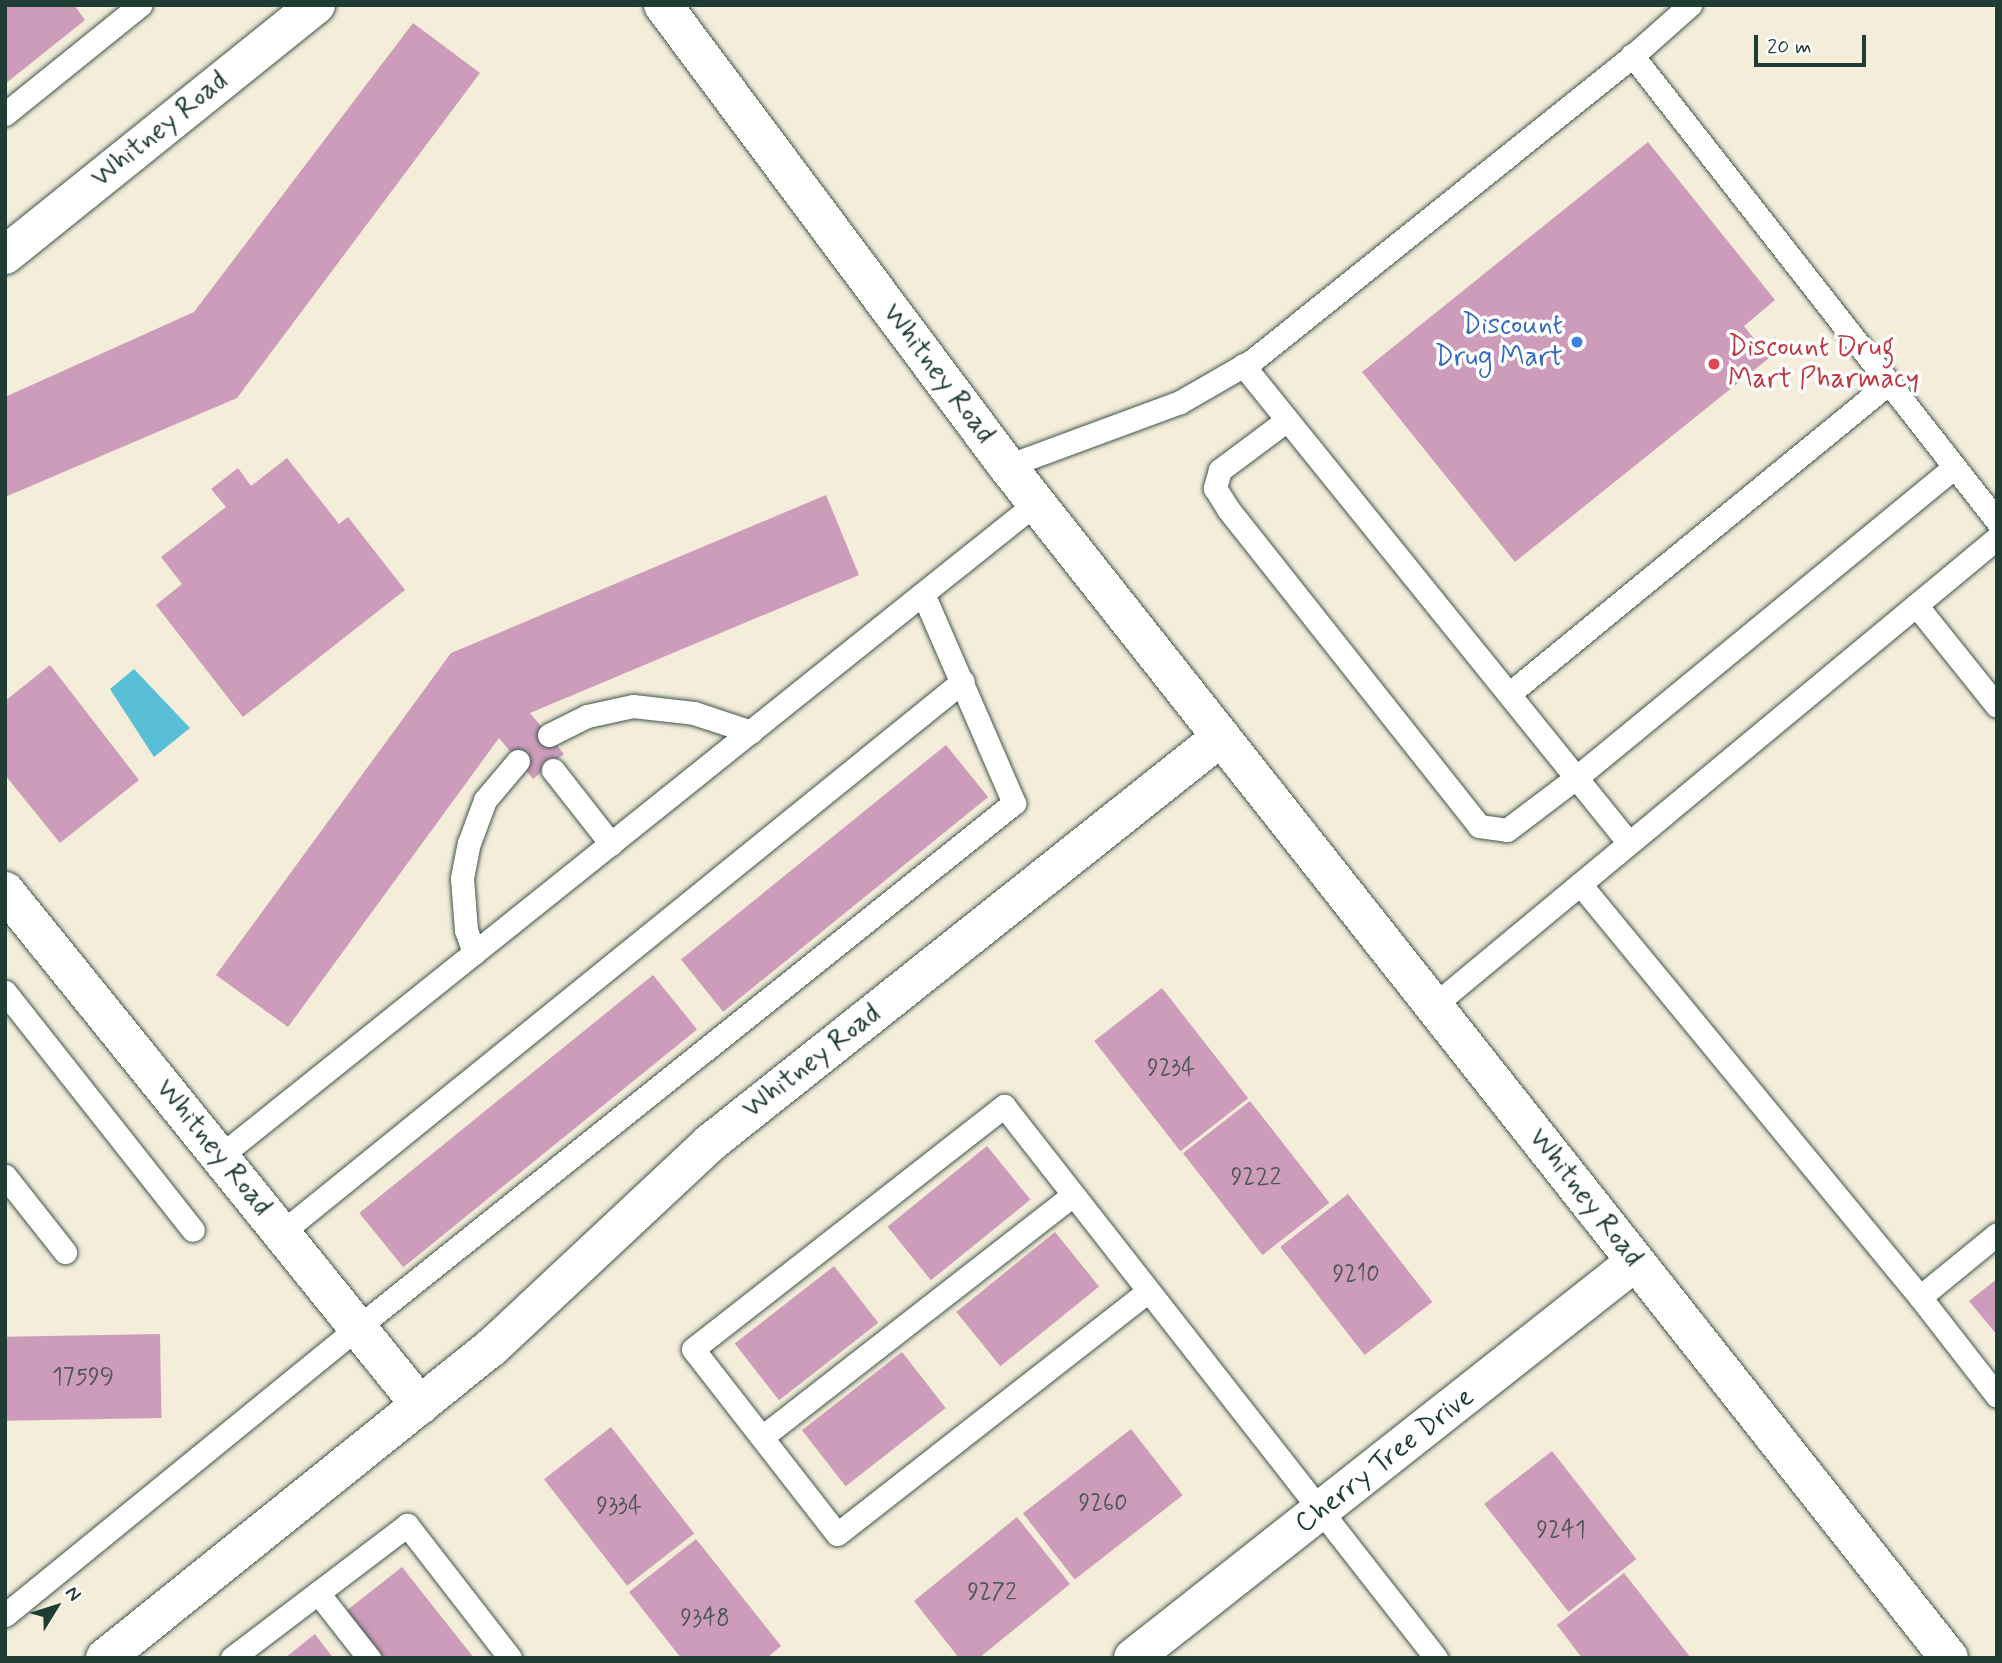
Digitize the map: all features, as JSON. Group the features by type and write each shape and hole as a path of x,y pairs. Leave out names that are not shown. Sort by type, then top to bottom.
{"street":[{"name":"Whitney Road","path":"5,255 316,5"},
{"name":"Whitney Road","path":"663,5 1007,466 1949,1658"},
{"name":"Whitney Road","path":"105,1658 490,1349 710,1143 1221,737"},
{"name":"Whitney Road","path":"5,891 420,1405"},
{"name":"Cherry Tree Drive","path":"1133,1658 1635,1262"}],"lane":[{"path":"5,114 140,5"},
{"path":"1007,466 1180,402 1243,366 1632,55 1690,5"},
{"path":"1632,55 1997,522"},
{"path":"1243,366 1629,843"},
{"path":"1510,693 1889,383"},
{"path":"1287,419 1220,470 1215,488 1228,509 1479,826 1507,830 1577,776 1954,467"},
{"path":"219,1157 1036,503"},
{"path":"1433,1006 1997,538"},
{"path":"5,1615 357,1328 1014,803 923,594"},
{"path":"1916,605 1997,706"},
{"path":"281,1233 963,681"},
{"path":"549,736 587,716 633,706 694,713 751,732"},
{"path":"474,953 466,930 462,878 469,843 485,800 518,761"},
{"path":"553,770 611,844"},
{"path":"1580,884 1920,1297 1997,1396"},
{"path":"5,992 193,1230"},
{"path":"1147,1292 837,1534 693,1349 1003,1106 1436,1658"},
{"path":"5,1176 65,1252"},
{"path":"762,1437 1073,1195"},
{"path":"1920,1297 1997,1234"},
{"path":"232,1658 407,1525 510,1658"},
{"path":"318,1593 369,1658"}],"water":[{"path":"134,669 190,728 154,757 110,689"}],"building":[{"path":"5,5 74,5 85,20 5,84"},
{"path":"413,23 480,73 237,398 5,497 5,397 194,312"},
{"name":"Discount Drug Mart","path":"1648,142 1775,300 1744,326 1769,358 1515,562 1362,372"},
{"path":"287,458 339,524 348,517 405,590 243,717 156,605 182,584 161,557 226,507 211,489 238,468 251,486"},
{"path":"826,495 859,575 530,713 564,754 533,779 499,738 288,1027 216,975 451,653"},
{"path":"50,665 139,780 60,843 5,775 5,701"},
{"path":"946,745 988,797 723,1012 681,960"},
{"path":"653,975 697,1029 403,1267 359,1213"},
{"path":"1162,988 1248,1098 1180,1151 1094,1041"},
{"path":"1250,1101 1329,1203 1262,1255 1183,1153"},
{"path":"987,1146 1030,1200 931,1280 888,1227"},
{"path":"1348,1194 1432,1302 1365,1355 1280,1247"},
{"path":"1055,1232 1099,1286 1000,1366 956,1312"},
{"path":"834,1266 878,1323 779,1400 735,1344"},
{"path":"1997,1279 1997,1335 1969,1301"},
{"path":"160,1334 161,1418 6,1421 5,1337"},
{"path":"902,1352 946,1408 846,1486 802,1430"},
{"path":"611,1427 694,1533 627,1586 544,1479"},
{"path":"1131,1429 1183,1495 1075,1580 1023,1513"},
{"path":"1552,1451 1636,1559 1569,1612 1484,1504"},
{"path":"1017,1517 1070,1584 979,1658 959,1658 914,1601"},
{"path":"696,1539 781,1646 767,1658 681,1658 629,1592"},
{"path":"402,1567 474,1658 384,1658 346,1611"},
{"path":"1624,1573 1691,1658 1582,1658 1557,1625"},
{"path":"315,1634 333,1658 285,1658"}],"place":[{"name":"Discount Drug Mart","path":"1577,342"},
{"name":"Discount Drug Mart Pharmacy","path":"1714,364"}]}
